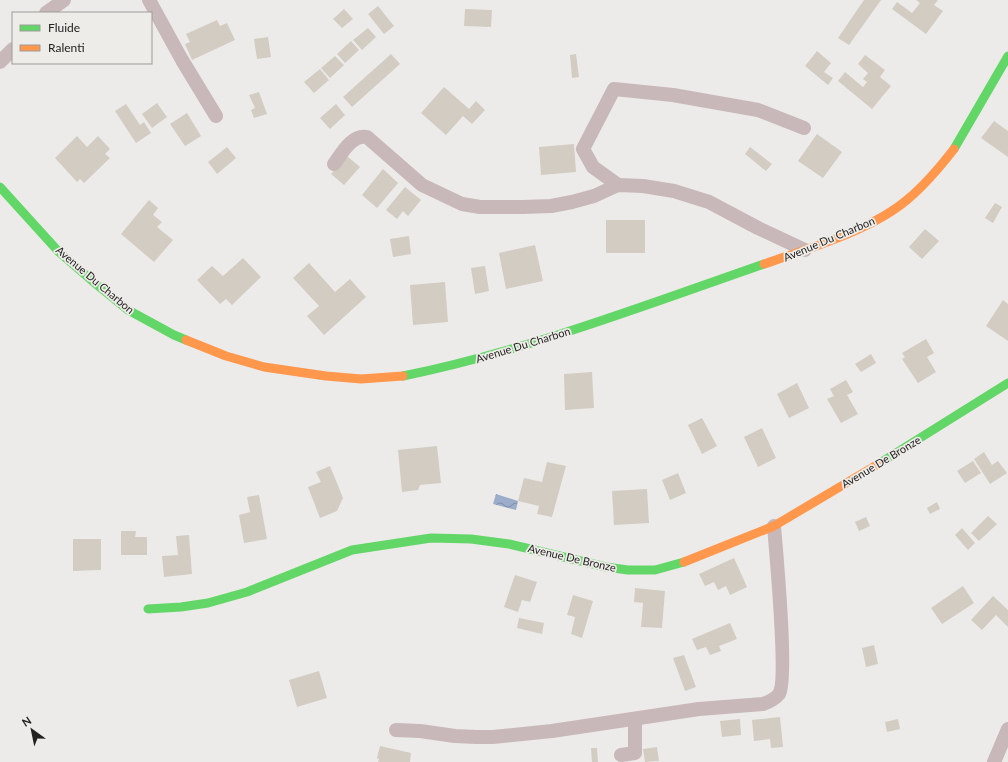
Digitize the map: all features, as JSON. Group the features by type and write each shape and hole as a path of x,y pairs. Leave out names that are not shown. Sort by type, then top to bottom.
{"street":[{"path":"47,12 64,0"},
{"path":"149,0 186,67 216,116"},
{"path":"0,62 12,50"},
{"name":"Avenue Du Charbon","path":"0,187 58,251 128,310 174,335 226,356 264,367 326,376 361,379 398,377 437,369 486,356 612,317 805,250 849,233 887,214 908,199 930,179 954,149 1008,56"},
{"path":"618,186 593,167 583,149 614,89 674,95 758,110 804,128"},
{"path":"334,164 356,138 362,136 367,137 422,185 462,204 480,207 523,208 551,206 594,196 618,186 643,186 674,191 709,202 758,228 805,250"},
{"name":"Avenue De Bronze","path":"148,609 181,608 208,603 247,592 352,550 431,538 470,539 509,544 606,568 655,570 684,562 774,526 913,443 1008,383"},
{"path":"396,730 476,738 552,731 699,709 763,704 772,700 779,694 781,688 782,659 774,526"},
{"path":"621,755 635,753 635,719"},
{"path":"994,762 1008,729"}],"water":[{"path":"496,494 518,501 516,510 493,504"}],"building":[{"path":"864,0 881,0 849,45 838,38"},
{"path":"916,0 938,0 934,5 943,11 926,34 892,9 897,2 912,13 920,3"},
{"path":"378,6 394,26 384,34 368,14"},
{"path":"344,9 353,19 342,28 333,19"},
{"path":"465,9 492,10 491,27 464,26"},
{"path":"217,20 220,26 227,23 235,40 192,60 185,44 190,42 186,34"},
{"path":"368,28 376,37 362,50 353,40"},
{"path":"268,37 271,57 257,59 254,39"},
{"path":"351,41 359,50 345,63 337,54"},
{"path":"817,51 831,63 824,72 833,78 828,85 805,66"},
{"path":"391,54 400,64 352,107 343,97"},
{"path":"576,54 579,77 572,78 570,55"},
{"path":"865,55 885,70 880,77 891,86 872,109 838,81 845,72 863,87 867,82 863,79 868,73 858,64"},
{"path":"335,56 344,65 330,78 321,68"},
{"path":"320,69 329,80 314,93 304,82"},
{"path":"444,87 469,109 476,101 485,110 472,124 463,116 446,135 421,113"},
{"path":"259,92 267,114 254,118 251,110 255,108 249,95"},
{"path":"157,103 167,117 152,128 142,114"},
{"path":"126,104 140,125 144,122 151,133 136,143 115,111"},
{"path":"336,104 345,115 330,129 320,118"},
{"path":"187,113 201,136 185,146 170,124"},
{"path":"994,121 1008,131 1008,157 981,138"},
{"path":"817,134 842,152 823,178 798,161"},
{"path":"77,136 87,147 98,136 110,149 105,154 110,158 84,183 80,179 77,182 55,158"},
{"path":"574,144 576,172 541,175 539,147"},
{"path":"227,147 236,158 217,174 208,162"},
{"path":"750,147 772,164 766,171 745,154"},
{"path":"347,156 360,167 344,185 331,174"},
{"path":"383,169 398,183 377,208 362,195"},
{"path":"405,187 421,200 408,216 403,211 397,219 386,210"},
{"path":"149,200 158,208 153,215 162,222 157,227 173,240 154,262 121,234"},
{"path":"995,203 1002,207 993,223 985,218"},
{"path":"606,220 645,220 645,253 606,253"},
{"path":"925,229 939,241 922,259 909,247"},
{"path":"409,236 411,254 393,257 390,239"},
{"path":"535,245 543,281 506,289 499,253"},
{"path":"243,258 261,277 232,305 226,299 220,304 197,280 212,266 223,276"},
{"path":"309,263 335,292 350,279 366,297 324,335 307,316 319,306 293,278"},
{"path":"485,266 489,291 475,294 471,268"},
{"path":"445,282 448,322 413,325 410,285"},
{"path":"1003,300 1008,304 1008,341 986,326"},
{"path":"926,339 934,353 927,357 936,372 918,383 902,359 905,357 902,353"},
{"path":"871,354 876,363 861,372 855,364"},
{"path":"592,372 594,408 565,410 564,374"},
{"path":"846,380 853,392 847,395 858,414 841,423 827,399 834,396 830,389"},
{"path":"797,383 809,408 789,418 777,394"},
{"path":"702,418 717,446 702,454 688,425"},
{"path":"762,428 776,458 758,467 744,437"},
{"path":"437,446 441,483 420,485 418,490 402,492 398,450"},
{"path":"984,452 992,465 998,461 1007,473 990,484 974,459"},
{"path":"973,461 981,473 965,483 957,471"},
{"path":"547,462 566,466 552,517 537,514 539,506 518,501 524,478 542,482"},
{"path":"330,466 343,498 337,511 320,518 308,487 321,482 316,472"},
{"path":"678,473 686,493 670,500 662,480"},
{"path":"647,489 649,523 614,525 612,491"},
{"path":"259,495 267,539 244,543 239,515 250,512 247,497"},
{"path":"937,502 940,509 930,514 927,508"},
{"path":"988,516 997,524 979,541 971,533"},
{"path":"866,517 870,526 859,531 855,522"},
{"path":"962,528 975,543 968,550 955,535"},
{"path":"121,531 136,531 135,537 147,537 147,555 121,555"},
{"path":"189,535 192,574 164,577 162,556 178,555 176,536"},
{"path":"73,539 101,539 101,570 73,571"},
{"path":"734,558 747,587 730,595 726,586 718,590 714,582 705,586 699,574"},
{"path":"515,575 537,582 530,602 522,600 518,612 504,607"},
{"path":"963,586 974,603 942,624 931,608"},
{"path":"635,588 665,591 662,628 641,627 643,603 634,602"},
{"path":"573,595 593,601 582,638 571,634 575,617 567,615"},
{"path":"993,596 1008,610 1008,627 996,615 982,630 971,620"},
{"path":"519,618 544,623 542,634 517,628"},
{"path":"730,623 737,639 719,646 721,651 710,655 706,647 697,650 692,639"},
{"path":"874,645 878,664 866,667 862,648"},
{"path":"684,655 696,687 685,691 673,658"},
{"path":"319,671 327,698 297,707 289,680"},
{"path":"780,717 783,747 771,748 770,739 754,741 752,720"},
{"path":"740,719 741,735 722,737 720,721"},
{"path":"898,719 900,729 887,732 885,722"},
{"path":"380,746 411,753 410,762 378,762 379,759 377,758"},
{"path":"657,747 659,761 645,762 643,749"},
{"path":"591,748 597,748 598,762 592,762"}],"traffic: fast":[{"path":"954,149 1008,56"},
{"path":"0,187 58,251 96,284 128,310 186,340"},
{"path":"403,376 495,354 630,311 764,264"},
{"path":"880,463 1008,383"},
{"path":"148,609 181,607 208,603 247,592 352,550 431,538 471,539 509,544 606,567 628,570 655,570 684,562"}],"traffic: slow":[{"path":"764,264 820,245 877,220 908,199 938,169 954,149"},
{"path":"186,340 226,356 264,367 326,376 361,379 403,376"},
{"path":"684,562 774,526 880,463"}]}
